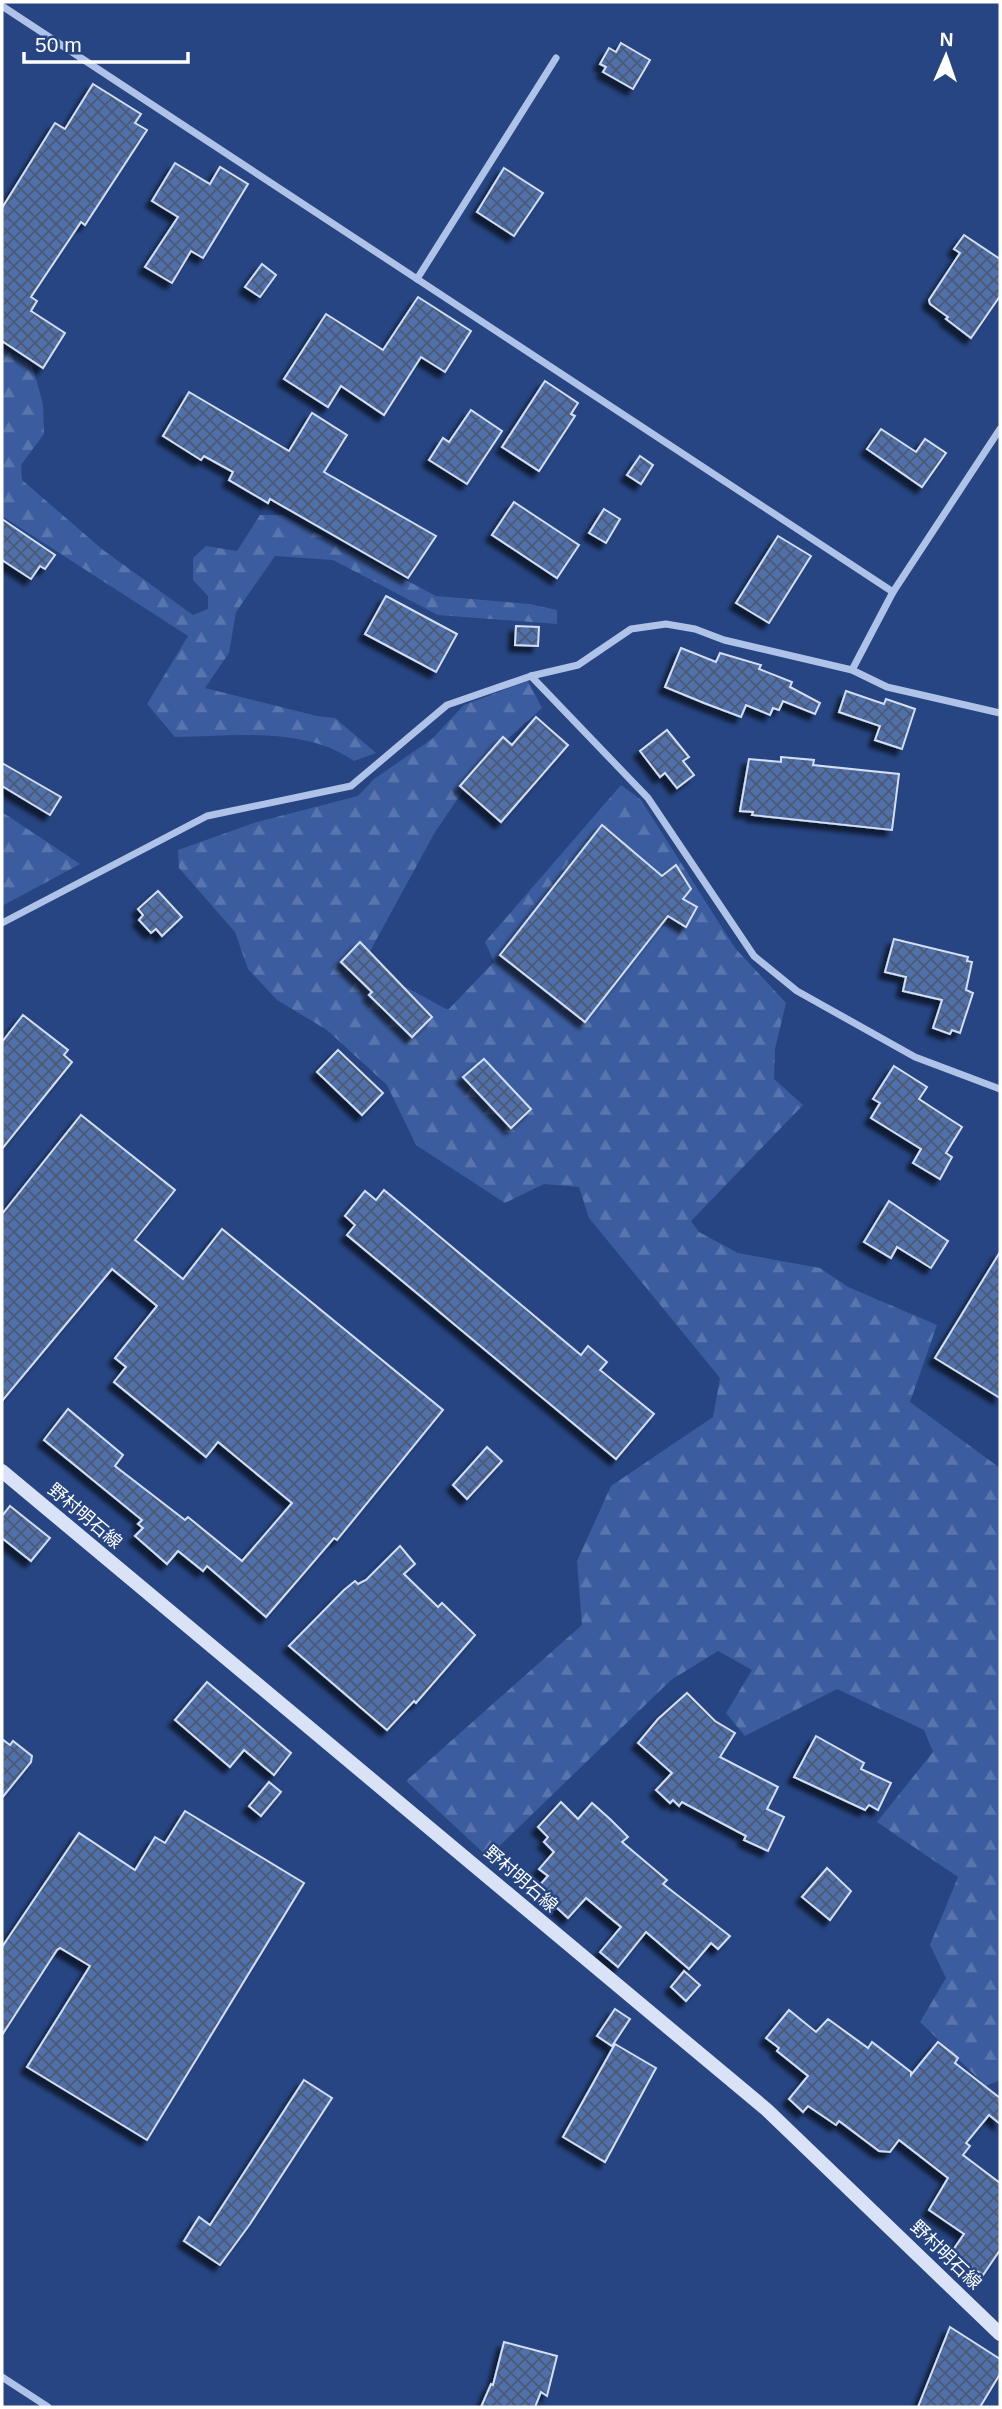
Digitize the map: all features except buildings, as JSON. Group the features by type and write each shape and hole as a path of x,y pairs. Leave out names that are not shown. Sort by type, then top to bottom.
{"main road":[{"name":"野村明石線","path":"2,1471 766,2110 1000,2334"}],"street":[{"path":"2,6 893,592"},
{"path":"417,279 556,58"},
{"path":"852,670 893,592 1000,429"},
{"path":"2,923 206,816 351,786 447,705 531,676 579,665 631,629 666,624 852,670 887,687 1000,713"},
{"path":"531,676 648,798 754,956 797,991 915,1057 1000,1089"},
{"path":"2,2378 48,2407"}],"green space":[{"path":"2,347 32,365 43,404 44,434 21,465 22,480 103,550 193,615 208,609 208,596 193,580 193,558 206,546 237,551 260,515 283,515 436,596 530,604 557,610 557,624 438,615 333,560 275,556 236,612 229,653 205,688 335,718 376,753 354,761 313,742 291,738 244,735 175,737 147,704 188,636 2,516"},
{"path":"528,681 542,708 484,760 435,832 363,964 448,1010 494,962 485,942 621,785 641,800 735,948 786,1003 775,1049 774,1079 803,1105 691,1221 699,1232 738,1253 820,1268 848,1287 937,1325 910,1402 1000,1468 1000,2080 986,2086 920,2022 946,1978 930,1945 958,1877 877,1822 933,1752 924,1730 837,1689 745,1736 726,1713 752,1670 718,1651 671,1680 488,1857 406,1781 582,1625 577,1561 611,1486 713,1417 720,1378 589,1218 579,1187 544,1184 505,1203 416,1145 387,1085 327,1030 277,1000 248,969 235,932 179,868 178,850 257,822 358,796 374,779 432,739 464,705"},
{"path":"2,812 80,864 2,906"}]}
